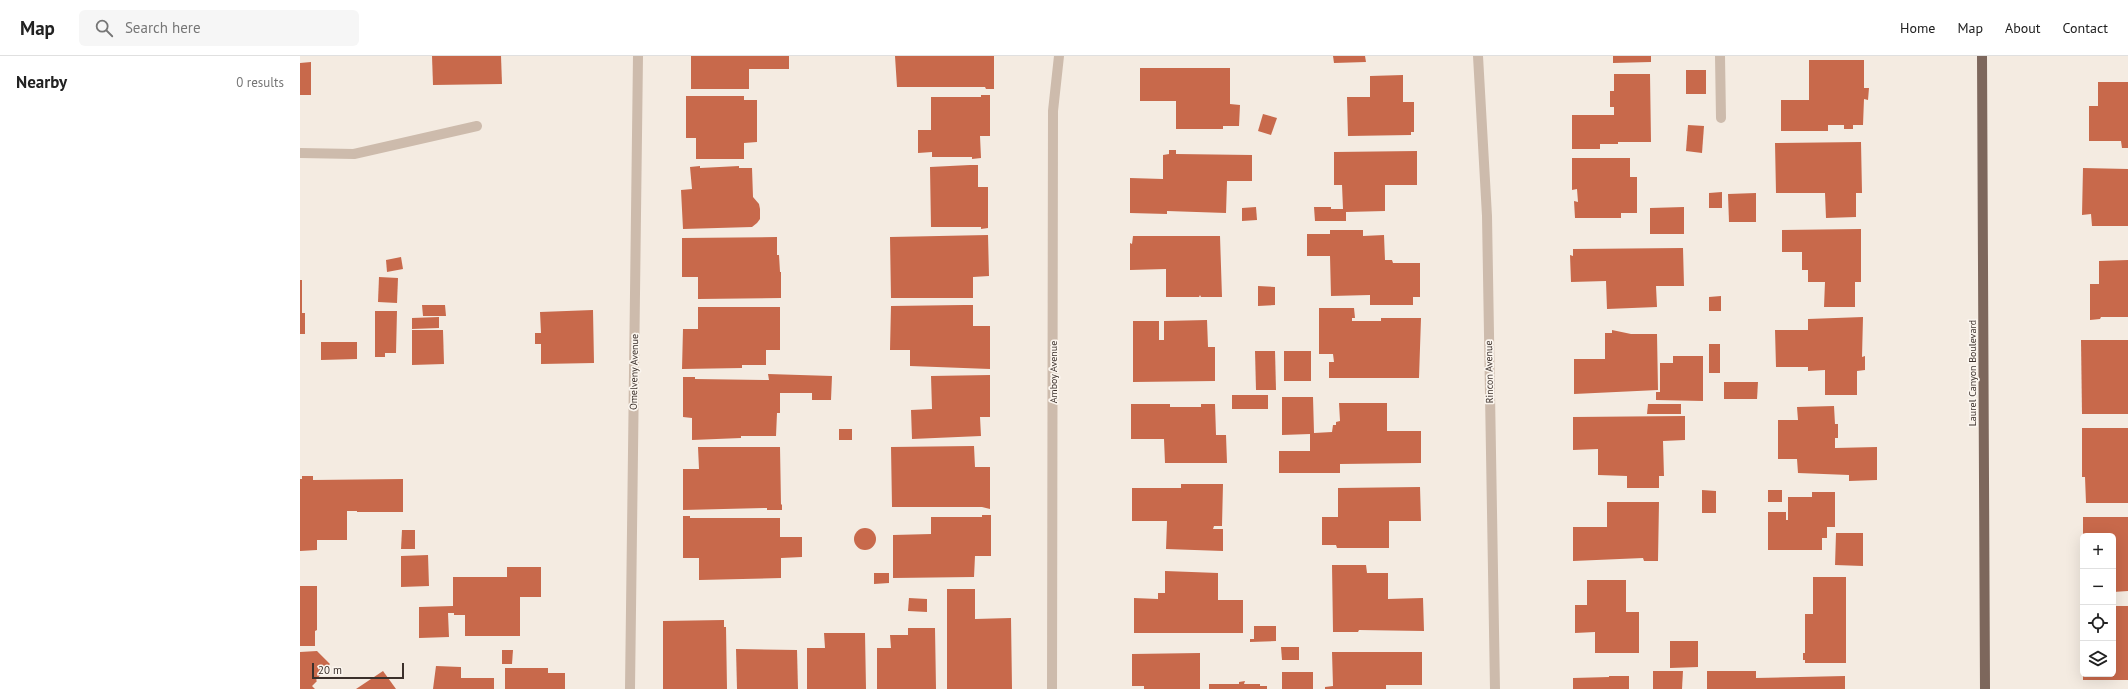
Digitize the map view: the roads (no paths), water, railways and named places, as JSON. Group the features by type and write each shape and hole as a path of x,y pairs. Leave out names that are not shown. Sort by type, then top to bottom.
{"main road":[{"name":"Laurel Canyon Boulevard","path":"1982,56 1985,689"}],"street":[{"name":"Omelveny Avenue","path":"630,689 638,56"},
{"name":"Amboy Avenue","path":"1052,689 1053,119 1059,56"},
{"name":"Rincon Avenue","path":"1478,56 1487,216 1495,689"},
{"path":"1720,56 1721,118"},
{"path":"300,153 354,154 477,126"}]}
